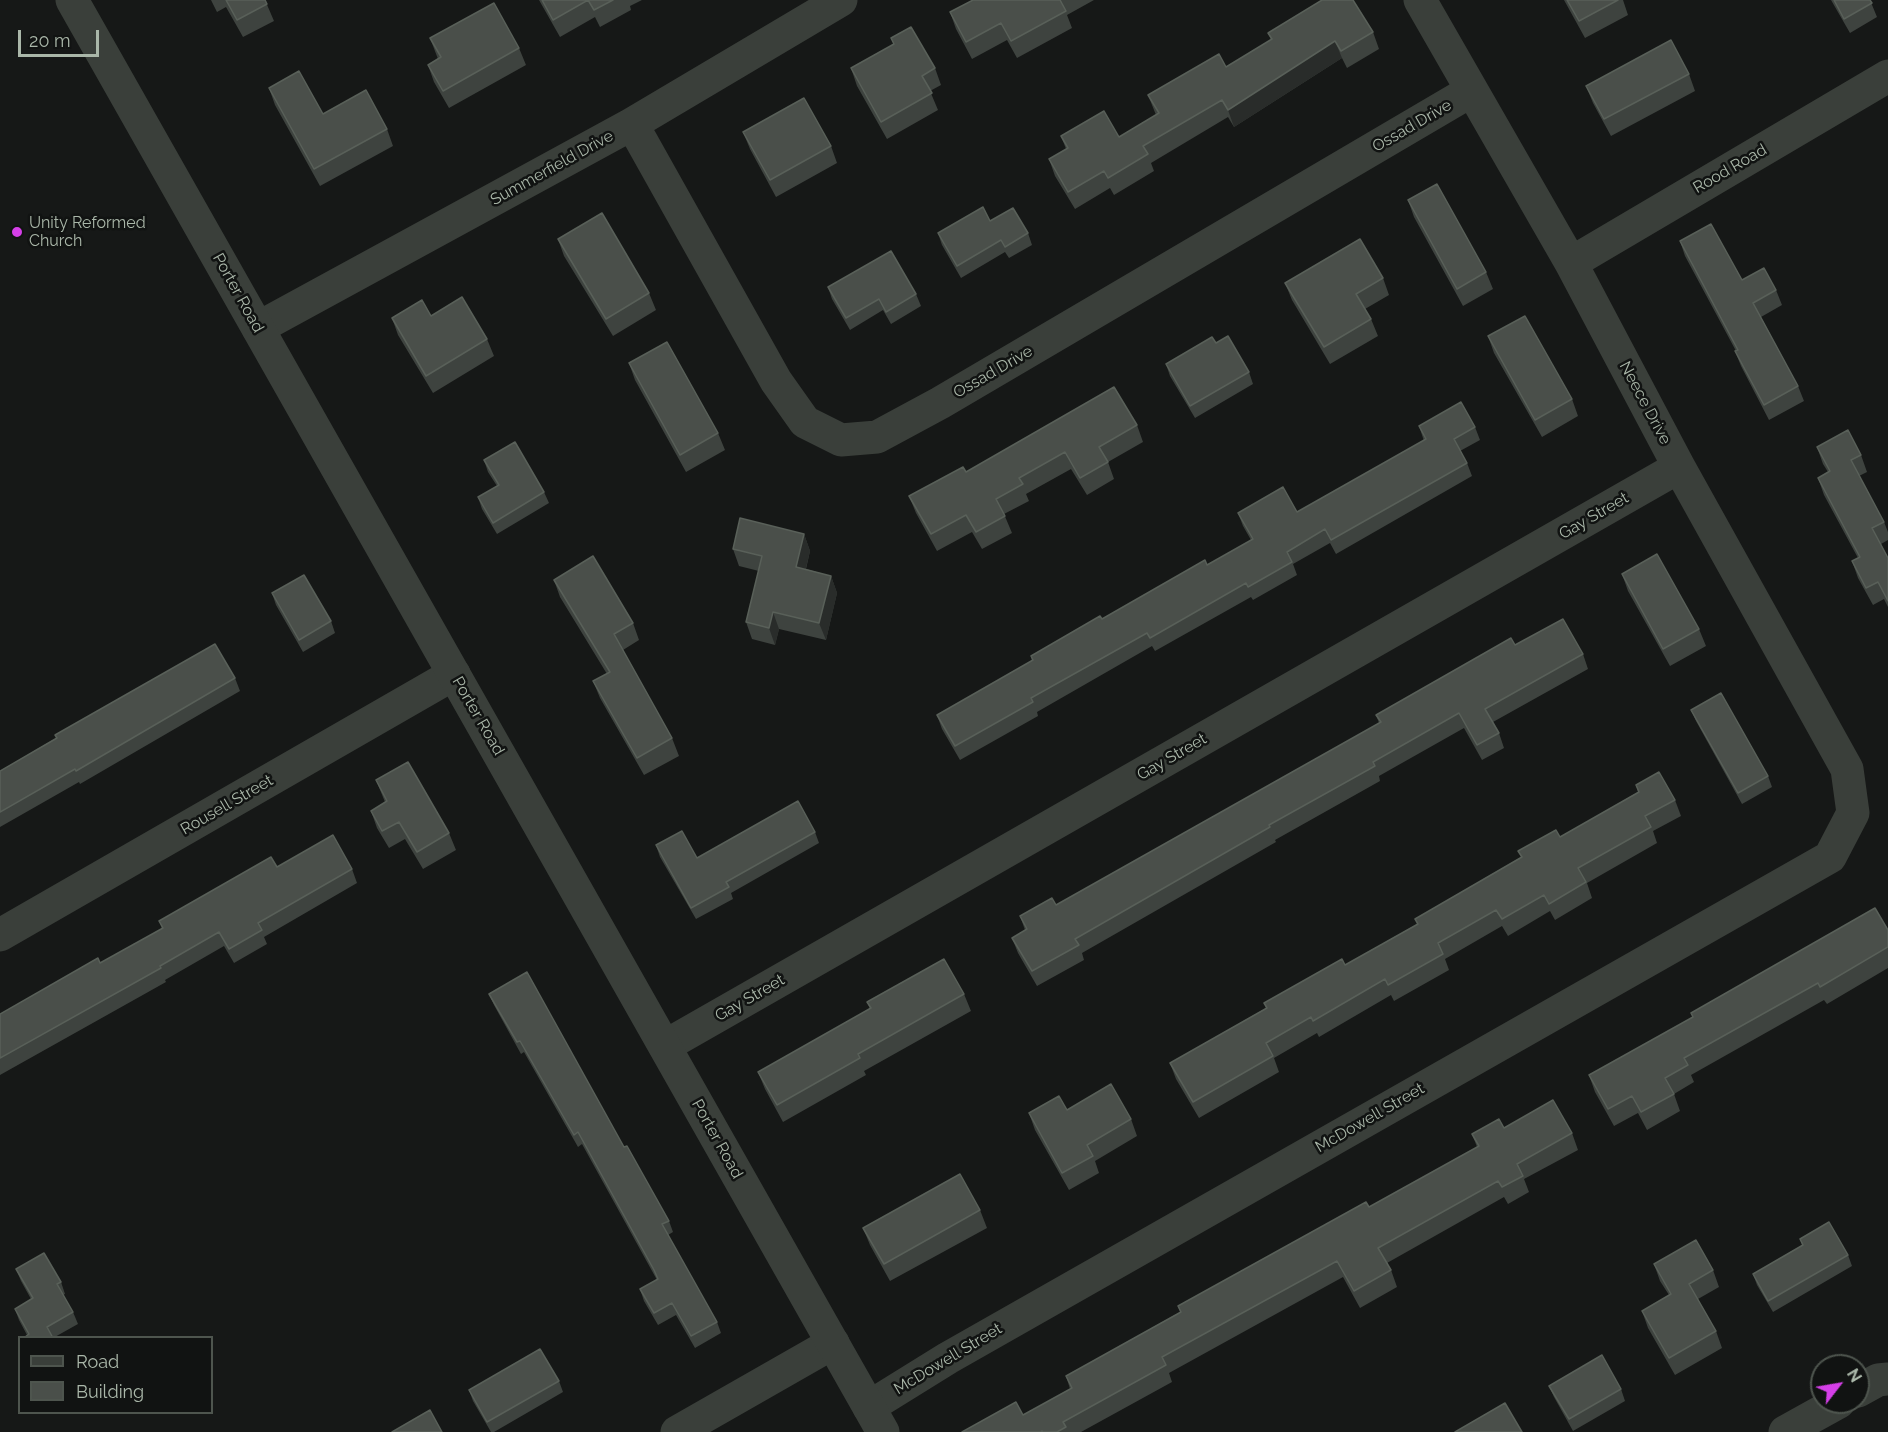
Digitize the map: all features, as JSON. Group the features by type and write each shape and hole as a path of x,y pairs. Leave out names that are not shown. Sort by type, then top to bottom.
{"street":[{"name":"Porter Road","path":"72,0 876,1419"},
{"name":"Summerfield Drive","path":"258,328 632,124 841,0"},
{"name":"Neece Drive","path":"1420,0 1571,263 1679,467 1847,768 1853,813"},
{"name":"Rood Road","path":"1571,263 1888,76"},
{"name":"Ossad Drive","path":"632,124 776,381 805,422 842,440 877,437 940,403 1471,91"},
{"name":"Gay Street","path":"665,1046 1679,467"},
{"name":"Rousell Street","path":"0,935 454,674"},
{"name":"McDowell Street","path":"876,1419 969,1347 1830,857 1853,813"},
{"path":"677,1432 833,1343"},
{"path":"1870,1384 1878,1380 1888,1379"},
{"path":"1785,1432 1817,1414"}],"building":[{"path":"226,0 265,0 267,4 237,20"},
{"path":"542,0 588,0 553,20"},
{"path":"588,0 613,0 594,10"},
{"path":"973,0 1060,0 1066,11 1011,41 1001,23 966,42 950,12"},
{"path":"1322,0 1353,0 1373,32 1341,51 1335,41 1228,110 1222,100 1143,146 1148,154 1108,178 1104,171 1068,192 1049,159 1068,148 1061,136 1104,111 1119,137 1159,113 1148,95 1219,54 1226,67 1272,39 1268,33"},
{"path":"1567,0 1618,0 1579,21"},
{"path":"1834,0 1870,0 1872,3 1844,19"},
{"path":"494,3 519,48 443,91 428,65 441,57 430,38"},
{"path":"911,27 935,68 922,76 932,93 881,122 851,68 894,44 891,38"},
{"path":"1671,40 1689,74 1604,119 1586,86"},
{"path":"299,71 323,114 366,90 387,129 314,169 269,88"},
{"path":"804,98 831,146 770,180 743,132"},
{"path":"1437,184 1486,272 1457,289 1408,200"},
{"path":"983,207 990,221 1013,208 1028,233 1005,247 1001,240 957,266 938,233"},
{"path":"602,213 649,293 606,319 558,239"},
{"path":"1711,224 1742,280 1764,268 1776,290 1753,303 1798,386 1764,405 1735,351 1738,350 1680,241"},
{"path":"1360,239 1383,278 1356,294 1371,319 1324,347 1285,283"},
{"path":"891,251 916,294 886,312 879,299 846,318 828,287"},
{"path":"462,297 487,339 426,376 392,318 422,300 431,316"},
{"path":"1525,316 1572,399 1535,420 1488,336"},
{"path":"1228,336 1249,372 1190,406 1166,364 1212,337 1216,343"},
{"path":"667,342 718,433 680,455 629,363"},
{"path":"1114,387 1137,425 1099,447 1108,462 1080,478 1065,452 1019,478 1023,484 996,499 1005,516 976,532 966,515 931,534 909,496 963,467 966,472"},
{"path":"1461,402 1475,427 1454,439 1467,463 1331,540 1325,529 1287,552 1292,562 1248,587 1246,583 1150,638 1147,633 1031,698 1033,702 955,746 937,715 1033,660 1031,656 1100,616 1102,619 1205,560 1207,565 1253,539 1238,513 1283,487 1297,512 1426,439 1419,426"},
{"path":"1848,430 1861,455 1851,460 1884,522 1872,528 1888,558 1888,601 1878,582 1866,588 1852,561 1860,557 1818,478 1830,471 1817,447"},
{"path":"515,442 544,492 493,523 478,497 499,485 484,460"},
{"path":"740,518 804,534 796,567 831,576 819,623 773,612 769,628 746,622 762,556 733,549"},
{"path":"1657,554 1699,629 1663,649 1622,574"},
{"path":"593,556 633,623 614,634 672,738 637,758 593,681 610,672 554,580"},
{"path":"304,575 331,621 299,640 272,593"},
{"path":"1563,619 1583,654 1485,709 1499,733 1477,745 1459,713 1373,762 1375,766 1269,825 1270,827 1075,939 1079,945 1032,971 1012,938 1027,929 1020,916 1052,898 1056,905 1381,722 1376,715 1511,638 1515,645"},
{"path":"215,644 235,678 76,771 75,769 0,812 0,771 57,738 55,735"},
{"path":"1721,693 1768,776 1738,793 1691,710"},
{"path":"408,762 449,833 417,852 399,822 382,831 371,811 387,801 376,780"},
{"path":"1659,772 1675,800 1645,816 1651,827 1578,868 1586,882 1549,904 1544,895 1502,919 1496,910 1438,943 1443,954 1388,985 1385,979 1313,1021 1311,1017 1266,1043 1273,1056 1193,1102 1170,1063 1267,1008 1264,1003 1342,959 1345,965 1418,924 1415,919 1522,857 1518,851 1556,830 1560,837 1639,792 1636,785"},
{"path":"798,801 815,832 726,882 729,887 691,908 656,845 682,831 697,858"},
{"path":"333,835 352,869 258,923 262,930 229,949 219,932 160,966 161,968 0,1058 0,1014 98,958 100,963 163,928 159,921 271,857 277,867"},
{"path":"1875,908 1888,930 1888,947 1820,987 1818,983 1684,1058 1688,1065 1665,1078 1674,1094 1641,1112 1632,1096 1608,1109 1589,1075 1693,1017 1691,1013"},
{"path":"944,959 964,994 858,1054 860,1058 777,1105 758,1072 871,1008 867,1002"},
{"path":"527,972 624,1147 627,1146 669,1221 662,1224 717,1322 691,1336 672,1303 654,1313 640,1289 658,1279 654,1270 578,1132 574,1135 520,1041 517,1042 489,994"},
{"path":"1111,1084 1131,1119 1087,1145 1093,1156 1062,1173 1029,1113 1059,1096 1067,1110"},
{"path":"1553,1100 1572,1133 1517,1164 1523,1176 1502,1187 1498,1181 1378,1248 1391,1270 1354,1291 1337,1261 1162,1357 1166,1365 1063,1422 1066,1427 1057,1432 962,1432 1016,1402 1023,1415 1072,1388 1066,1376 1181,1312 1178,1306 1366,1202 1369,1207 1479,1146 1472,1134 1499,1119 1504,1128"},
{"path":"960,1174 980,1210 884,1264 863,1228"},
{"path":"1829,1222 1848,1255 1768,1301 1753,1274 1803,1245 1800,1239"},
{"path":"1696,1240 1713,1270 1689,1284 1716,1331 1669,1358 1642,1311 1671,1294 1654,1264"},
{"path":"44,1253 61,1282 57,1284 73,1312 47,1327 52,1336 26,1336 29,1334 15,1309 33,1298 16,1269"},
{"path":"540,1349 559,1381 487,1422 469,1390"},
{"path":"1602,1355 1621,1389 1569,1419 1549,1386"},
{"path":"1505,1403 1522,1432 1455,1432"},
{"path":"430,1410 442,1432 392,1432"}],"place":[{"name":"Unity Reformed Church","path":"17,232"}]}
